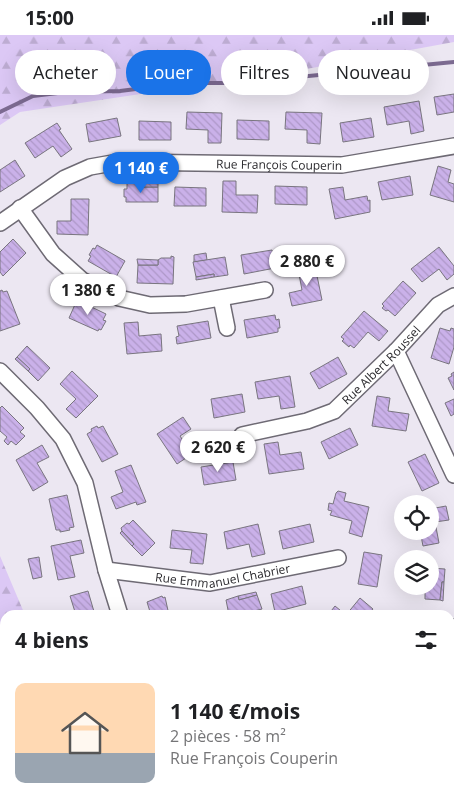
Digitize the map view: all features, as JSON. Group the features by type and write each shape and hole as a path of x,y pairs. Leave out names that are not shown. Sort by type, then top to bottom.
{"street":[{"name":"Rue François Couperin","path":"0,223 65,178 90,167 118,162 334,165 454,146"},
{"path":"20,208 52,254 82,280 119,298 150,305 186,305 265,290"},
{"name":"Rue Albert Roussel","path":"242,435 307,421 334,411 396,351 438,305 454,296"},
{"path":"221,297 227,328"},
{"path":"396,351 454,475"},
{"path":"0,371 37,408 63,439 85,483 106,570 118,610"},
{"name":"Rue Emmanuel Chabrier","path":"106,570 210,583 338,558"}],"green space":[{"path":"0,35 454,35 454,42 410,50 318,50 318,67 308,69 308,50 221,50 221,82 211,83 211,50 126,50 126,95 134,95 20,112 0,125"},
{"path":"0,556 23,610 0,610"}],"building":[{"path":"454,94 454,112 437,115 434,97"},
{"path":"419,101 424,131 411,134 409,121 387,125 384,107"},
{"path":"187,112 222,113 221,143 208,143 208,130 186,129"},
{"path":"286,112 322,113 320,144 307,143 307,130 285,129"},
{"path":"117,118 121,136 89,142 86,124"},
{"path":"371,118 374,137 343,142 340,123"},
{"path":"237,120 269,121 269,140 237,139"},
{"path":"139,121 171,122 171,140 139,140"},
{"path":"57,123 61,129 59,130 72,149 61,157 53,146 35,158 25,143"},
{"path":"15,160 25,176 0,192 0,170"},
{"path":"438,166 451,170 448,182 454,184 454,202 430,195"},
{"path":"410,176 413,195 382,200 378,182"},
{"path":"223,181 236,181 236,195 258,195 257,213 222,212"},
{"path":"127,183 141,183 140,187 158,187 158,202 126,202 124,189 127,189"},
{"path":"141,183 158,183 158,187 140,187"},
{"path":"275,186 307,187 307,205 275,204"},
{"path":"175,187 206,188 206,206 174,206"},
{"path":"343,187 345,200 367,196 368,201 370,200 370,212 335,219 329,189"},
{"path":"71,199 89,199 88,235 57,234 57,221 71,221"},
{"path":"13,239 26,253 3,276 0,272 0,252"},
{"path":"97,245 125,261 116,277 88,261 91,256 89,255"},
{"path":"439,247 454,266 454,274 447,280 439,269 422,282 411,269"},
{"path":"272,250 275,268 244,274 241,255"},
{"path":"206,253 207,260 194,262 194,255"},
{"path":"171,256 174,257 173,284 137,283 138,265 158,265 158,260 161,258 171,258"},
{"path":"225,257 228,275 214,277 214,274 196,277 193,262"},
{"path":"137,259 158,260 158,265 138,265"},
{"path":"311,264 311,267 315,266 322,300 292,306 289,293 302,290 298,269"},
{"path":"214,274 214,277 196,280 196,277"},
{"path":"403,281 416,293 395,316 382,308 384,306 382,304"},
{"path":"2,290 3,292 7,291 20,324 0,331 0,291"},
{"path":"77,300 106,314 103,320 106,321 101,330 99,329 98,331 69,318"},
{"path":"364,311 388,331 379,341 368,332 354,348 350,345 349,347 342,341 344,339 341,337"},
{"path":"275,315 276,320 279,319 280,328 278,328 278,332 247,338 244,320"},
{"path":"208,321 211,338 177,344 176,337 179,336 177,326"},
{"path":"138,322 139,336 161,334 162,351 127,354 124,323"},
{"path":"440,328 450,331 451,328 454,329 454,347 449,364 431,358"},
{"path":"27,346 50,368 38,381 28,371 30,369 17,357"},
{"path":"17,357 30,369 28,371 15,359"},
{"path":"338,357 347,374 319,389 310,373"},
{"path":"72,371 98,396 76,418 66,409 76,399 60,384"},
{"path":"454,372 454,390 448,378"},
{"path":"290,376 295,407 281,409 279,396 258,399 255,382"},
{"path":"242,394 245,412 214,418 211,399"},
{"path":"377,396 390,398 388,411 409,414 406,431 372,426"},
{"path":"454,399 454,414 451,416 445,403"},
{"path":"2,406 24,428 20,432 25,436 16,445 11,441 8,445 4,441 7,437 0,431 0,408"},
{"path":"183,417 191,429 180,436 192,454 177,464 157,434"},
{"path":"97,426 98,428 103,426 118,454 102,462 87,434"},
{"path":"350,428 358,445 329,459 321,442"},
{"path":"278,442 280,455 301,452 304,469 269,474 264,444"},
{"path":"42,445 49,457 37,463 48,482 33,491 16,460"},
{"path":"425,454 439,483 422,491 408,462"},
{"path":"233,462 236,480 204,485 201,467"},
{"path":"131,465 146,502 137,505 136,502 116,509 111,497 123,492 115,471"},
{"path":"338,491 346,493 344,501 369,507 362,537 349,533 352,521 330,515 332,511 328,510 329,503 333,504"},
{"path":"67,495 74,527 60,532 60,530 56,530 49,499"},
{"path":"446,506 449,520 439,521 439,507"},
{"path":"133,520 155,543 142,556 132,546 134,544 121,528"},
{"path":"258,524 265,554 252,557 249,544 227,549 224,532"},
{"path":"310,524 314,542 283,549 279,531"},
{"path":"172,530 207,534 203,564 190,563 192,550 170,548"},
{"path":"122,531 134,544 132,546 120,533"},
{"path":"81,540 84,553 70,556 75,577 58,580 51,546"},
{"path":"422,540 438,540 439,543 423,546"},
{"path":"364,552 382,555 377,587 358,584"},
{"path":"39,557 42,577 33,579 28,559"},
{"path":"439,569 445,569 440,600 425,599 425,595 439,595"},
{"path":"442,582 444,582 443,601 440,600"},
{"path":"302,586 306,604 283,610 275,610 271,594"},
{"path":"88,591 94,610 74,610 70,596"},
{"path":"256,592 257,595 239,600 238,596"},
{"path":"257,595 262,609 228,610 226,600 238,596 239,600"},
{"path":"162,596 163,598 165,597 168,610 149,610 147,602"},
{"path":"360,598 372,610 350,610"},
{"path":"335,606 340,610 332,610"}],"waterway":[{"path":"0,112 33,96 66,92 120,91 184,83 237,83 454,62"}]}
